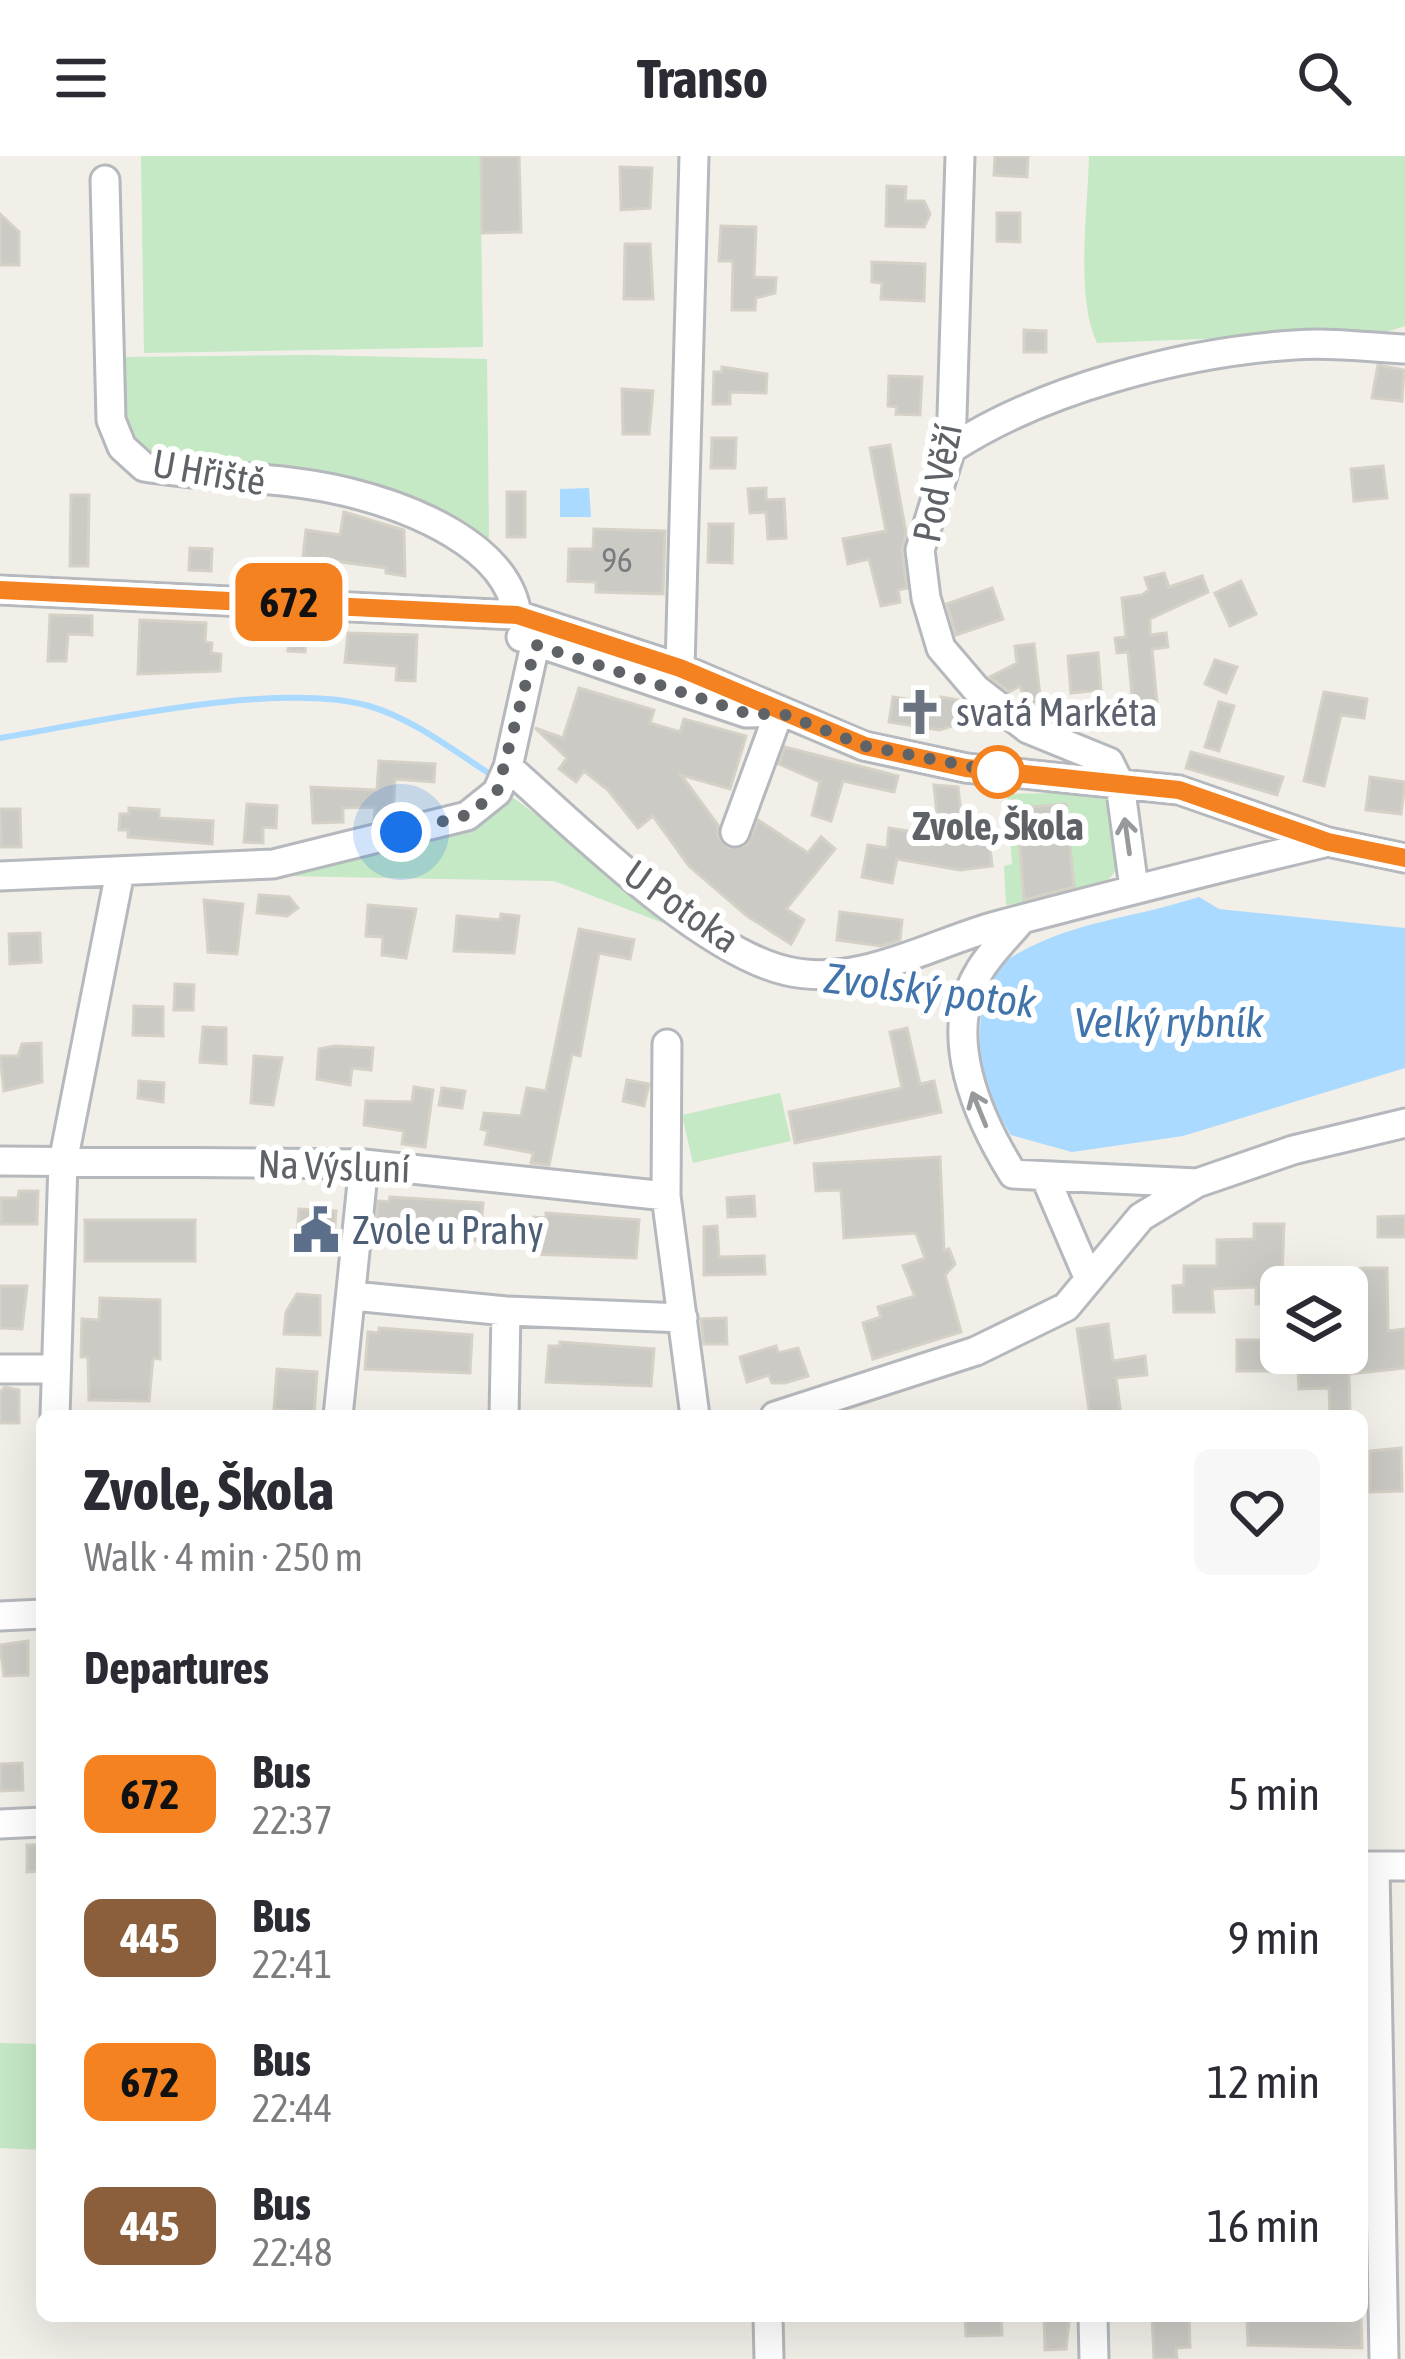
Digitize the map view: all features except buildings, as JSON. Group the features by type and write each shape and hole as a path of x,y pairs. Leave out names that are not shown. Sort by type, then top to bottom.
{"street":[{"path":"680,668 694,156"},
{"name":"Pod Věží","path":"960,156 951,449 920,550 926,598 941,648 993,703 1028,729 1108,762 1120,784"},
{"name":"U Hřiště","path":"104,180 111,420 122,447 144,467 345,492 419,517 497,565 514,592 517,615"},
{"path":"951,449 993,421 1226,351 1299,344 1405,349"},
{"path":"0,590 517,615 680,668 865,746 935,763 1179,790 1328,842 1405,857"},
{"path":"396,607 436,621 509,629 536,645 746,713 779,712"},
{"path":"0,876 273,864 467,815 497,792 508,767 536,645"},
{"path":"735,832 779,712"},
{"name":"U Potoka","path":"508,767 708,933 785,970 855,970 1134,888 1328,842"},
{"path":"1120,784 1134,888"},
{"path":"55,1410 63,1162 119,872"},
{"path":"1022,919 973,982 965,1036 973,1100 1013,1174 1197,1183"},
{"path":"667,1044 666,1196 694,1410"},
{"path":"794,1410 976,1351 1066,1307 1142,1217 1197,1183 1293,1150 1405,1123"},
{"name":"Na Výsluní","path":"0,1161 364,1164 666,1196"},
{"path":"339,1410 364,1164"},
{"path":"1046,1179 1088,1277"},
{"path":"353,1296 506,1311 683,1318"},
{"path":"504,1410 506,1311"},
{"path":"0,1369 56,1369"},
{"path":"0,1616 36,1614"},
{"path":"0,1824 36,1822"},
{"path":"1384,2359 1391,2128 1368,1867 1405,1866"},
{"path":"768,2322 769,2359"},
{"path":"1093,2322 1094,2359"}],"green space":[{"path":"141,156 480,156 483,347 144,353"},
{"path":"1089,156 1405,156 1405,326 1386,332 1097,343 1086,302"},
{"path":"120,357 487,359 489,537 483,544 449,521 146,453 122,418"},
{"path":"1108,792 1120,850 1115,871 1105,882 1073,896 1006,905 1004,866 1012,864 1007,794"},
{"path":"507,793 697,936 554,881 284,876 472,822"},
{"path":"780,1093 791,1141 693,1163 682,1115"},
{"path":"0,2043 36,2044 36,2150 0,2148"}],"water":[{"path":"589,488 591,517 560,517 560,489"},
{"name":"Velký rybník","path":"1199,897 1219,909 1405,928 1405,1068 1183,1136 1072,1152 1011,1135 990,1094 981,1056 981,1017 989,972 1065,932"}],"waterway":[{"name":"Zvolský potok","path":"0,738 186,706 331,699 369,706 401,719 490,774"},
{"name":"Zvolský potok","path":"871,980 958,998"}],"bus line":[{"name":"672","path":"0,590 517,615 680,668 865,746 966,768 1179,790 1328,842 1405,858"}],"place":[{"name":"svatá Markéta","path":"920,712"},
{"name":"Zvole, Škola","path":"998,772"},
{"name":"Zvole u Prahy","path":"316,1230"}],"route":[{"path":"401,832 467,815 497,792 508,767 536,645 746,713 779,712 865,746 998,772"}]}
